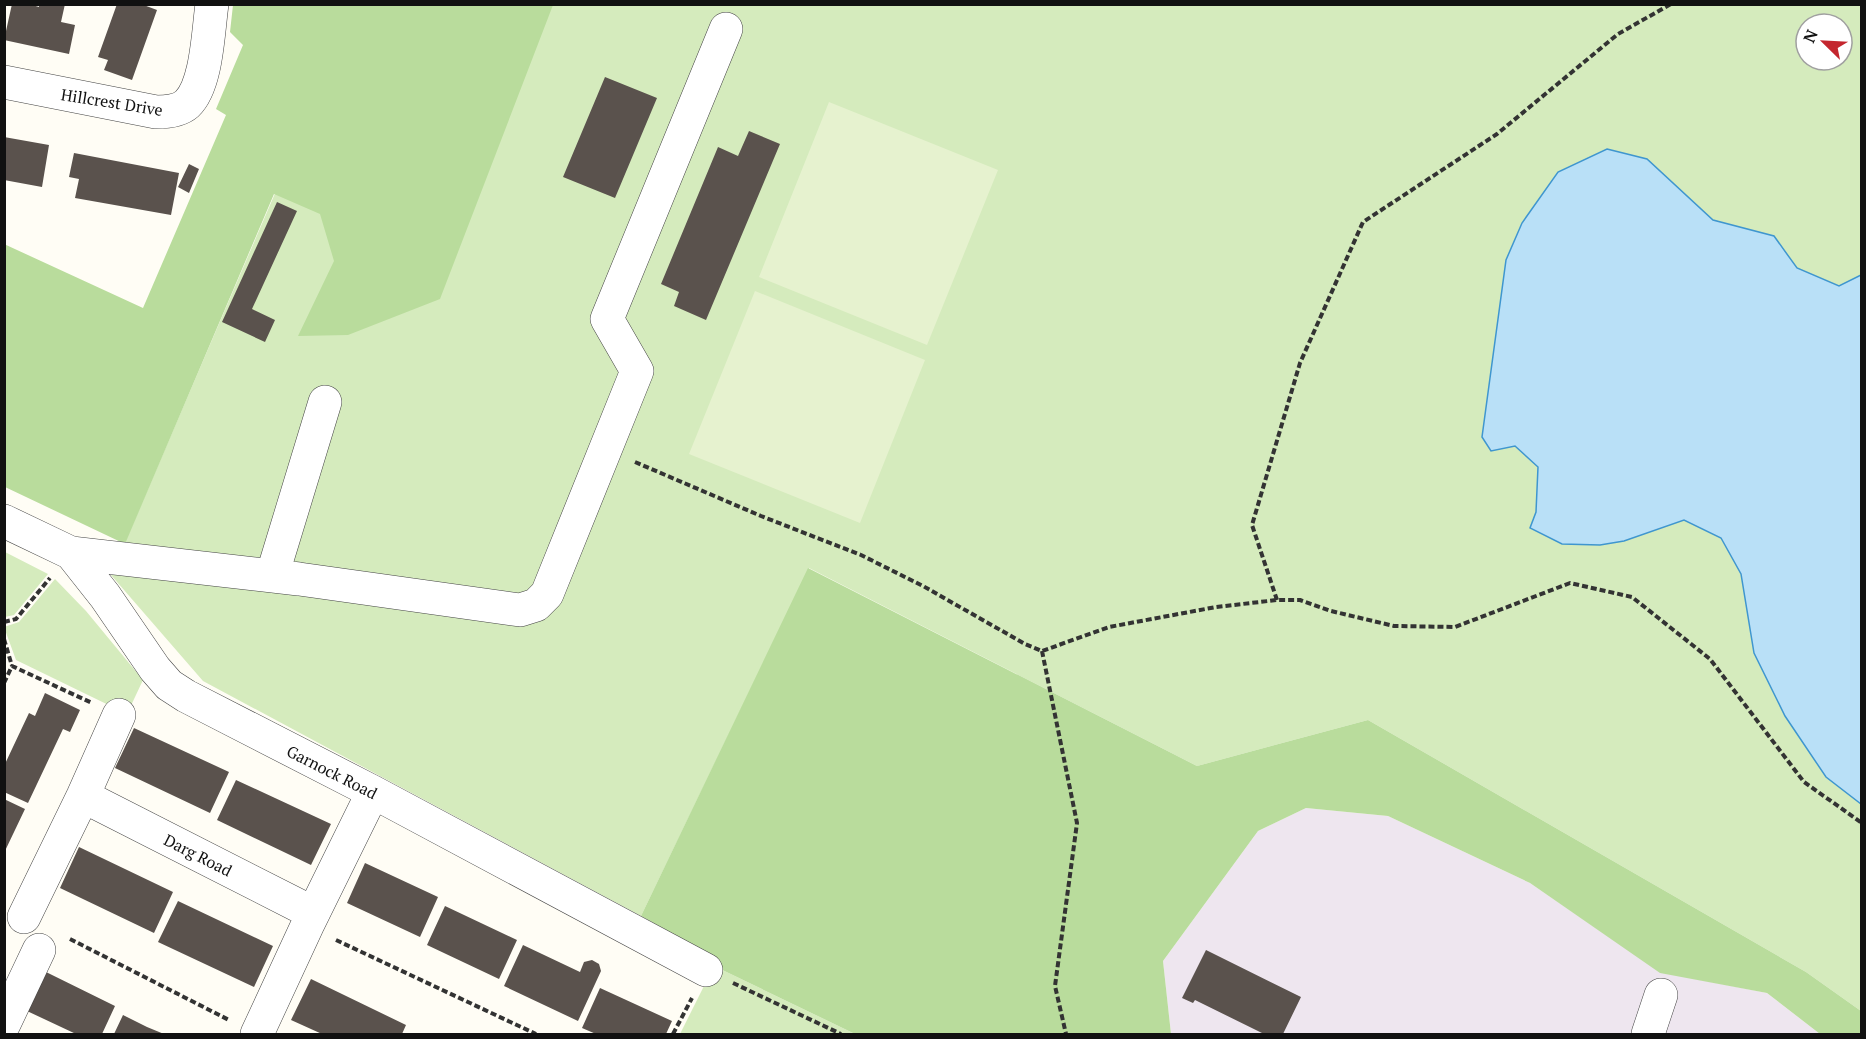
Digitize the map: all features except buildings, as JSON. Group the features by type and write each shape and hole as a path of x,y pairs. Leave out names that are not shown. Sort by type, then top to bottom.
{"street":[{"name":"Hillcrest Drive","path":"4,82 156,112 170,111 186,105 201,82 212,4"},
{"path":"71,553 272,576 520,610 536,605 547,594 637,371 607,319 726,29"},
{"path":"272,576 325,402"},
{"name":"Garnock Road","path":"4,521 71,553 105,596 155,669 169,685 186,696 373,792 706,970"},
{"path":"24,917 119,716"},
{"path":"257,1034 373,792"},
{"name":"Darg Road","path":"83,796 310,920"},
{"path":"4,1024 39,950"},
{"path":"1648,1035 1661,995"}],"path":[{"path":"1277,600 1252,525 1300,363 1363,222 1497,134 1618,34 1671,4"},
{"path":"606,450 761,516 861,555 1042,651 1109,627 1216,607 1277,600 1300,600 1331,611 1394,626 1455,627 1570,583 1632,597 1710,659 1804,782 1862,823"},
{"path":"4,622 16,619 71,553"},
{"path":"4,639 12,666 4,683"},
{"path":"1042,651 1077,823 1055,986 1066,1035"},
{"path":"12,666 119,716"},
{"path":"310,920 536,1035"},
{"path":"70,939 257,1034"},
{"path":"673,1035 706,970 840,1035"}],"shaded area":[{"path":"1306,808 1388,816 1530,883 1660,972 1767,993 1820,1034 1171,1034 1163,961 1258,831"}],"green space":[{"path":"553,4 1861,5 1861,1011 1806,972 1368,720 1197,766 809,568 641,916 203,681 111,575 356,5 538,40"},
{"path":"233,5 553,5 440,299 348,335 298,336 334,261 320,214 274,194 125,544 5,487 4,244 143,308 226,115 216,109 243,45 230,32"},
{"path":"829,102 998,170 927,345 759,277"},
{"path":"755,291 925,360 860,523 689,454"},
{"path":"5,552 48,574 14,615 5,617"},
{"path":"808,568 1197,766 1368,720 1806,972 1861,1011 1861,1034 1820,1034 1767,993 1660,973 1530,883 1388,816 1306,808 1258,831 1163,961 1171,1034 855,1034 714,966 707,953 641,916"},
{"path":"55,579 86,611 143,680 127,714 16,660 4,627 19,622"},
{"path":"714,966 855,1034 680,1034"}],"water":[{"path":"1607,149 1647,159 1713,220 1774,236 1797,268 1839,286 1861,275 1861,804 1826,777 1785,716 1754,653 1741,574 1721,538 1684,520 1624,541 1600,545 1562,544 1530,528 1536,512 1538,467 1515,446 1491,451 1482,437 1506,260 1522,223 1558,172"}]}
